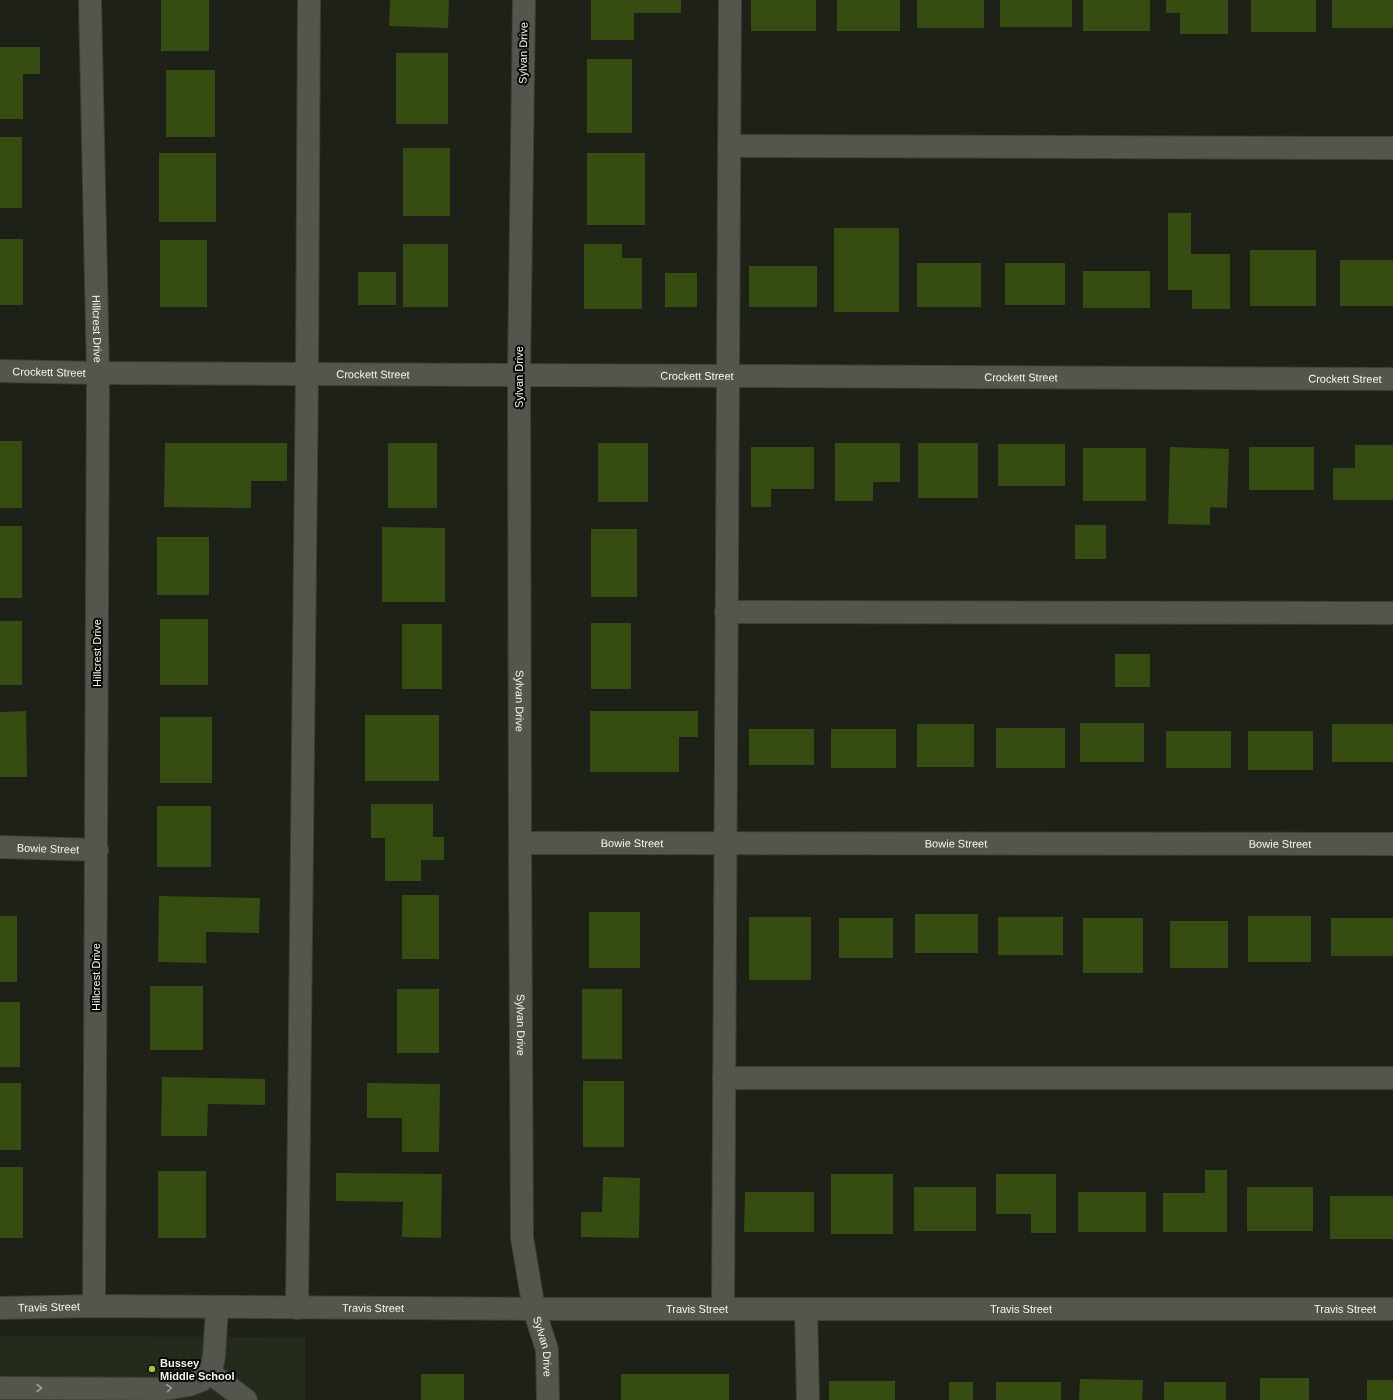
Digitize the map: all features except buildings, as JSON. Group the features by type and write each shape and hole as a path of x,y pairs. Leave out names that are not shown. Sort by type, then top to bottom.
{"street":[{"name":"Hillcrest Drive","path":"90,0 98,373 94,1306"},
{"path":"297,1308 307,374 309,0"},
{"name":"Sylvan Drive","path":"524,0 519,375 522,1238 534,1309 547,1350 548,1400"},
{"path":"723,1309 730,0"},
{"path":"729,146 1393,148"},
{"name":"Crockett Street","path":"0,371 98,373 1393,379"},
{"path":"726,612 1393,613"},
{"name":"Bowie Street","path":"520,843 1393,844"},
{"name":"Bowie Street","path":"0,847 97,850"},
{"path":"724,1078 1393,1078"},
{"name":"Travis Street","path":"0,1308 94,1306 534,1309 1393,1309"},
{"path":"0,1388 165,1389 189,1385 202,1380 210,1373 214,1357 217,1307"},
{"path":"806,1309 808,1400"},
{"path":"210,1373 246,1400"}],"shaded area":[{"name":"Bussey Middle School","path":"0,1336 305,1337 305,1400 0,1400"}],"place":[{"name":"Bussey Middle School","path":"152,1369"}]}
